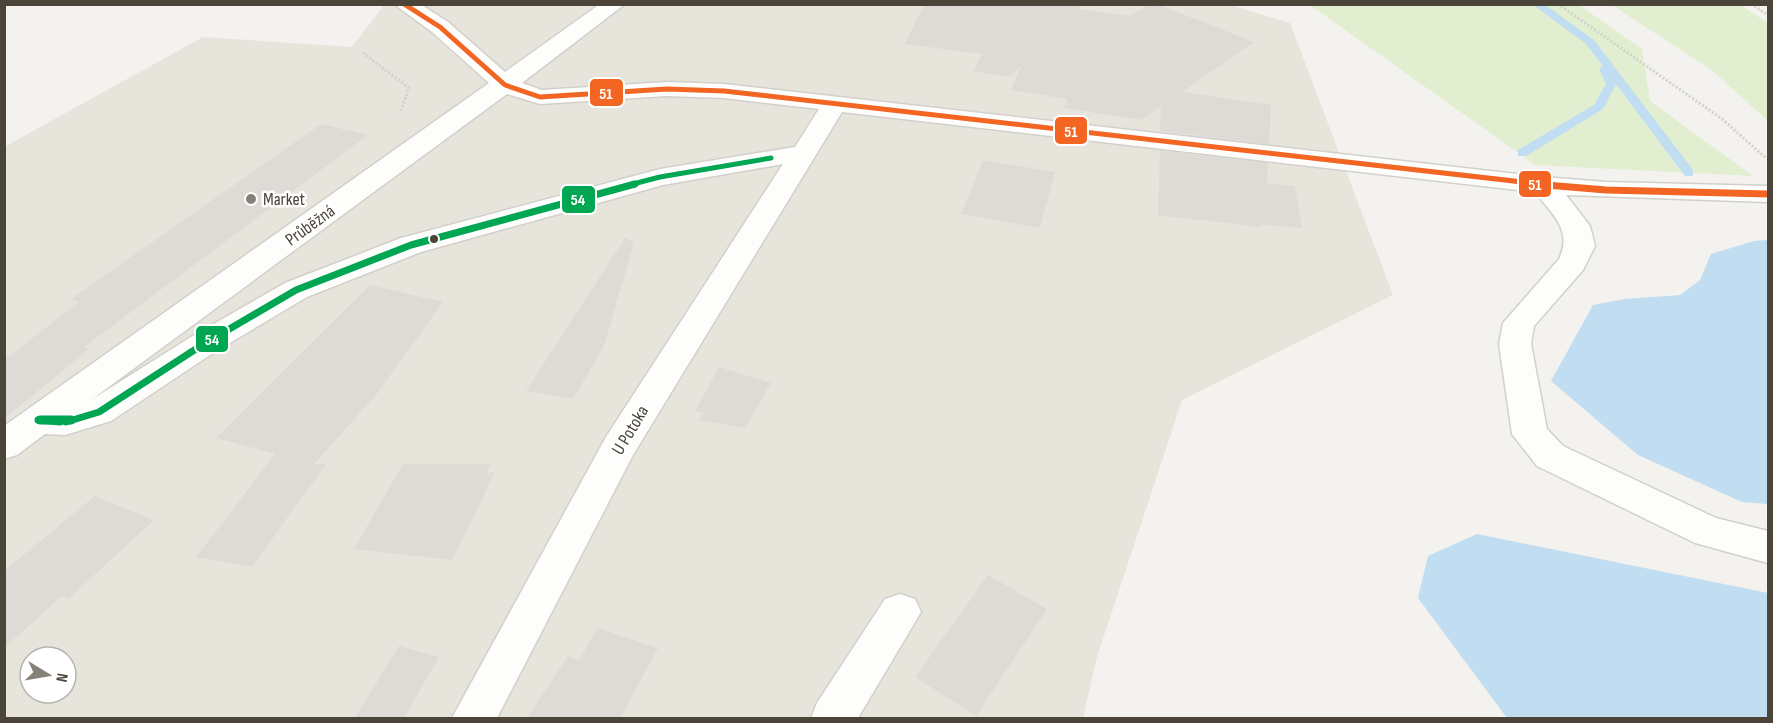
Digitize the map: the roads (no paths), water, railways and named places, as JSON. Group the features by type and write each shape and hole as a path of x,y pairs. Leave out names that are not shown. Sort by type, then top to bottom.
{"street":[{"path":"404,4 440,27 505,85 540,97 667,89 724,91 1544,185 1606,190 1768,194"},
{"name":"Průběžná","path":"4,445 615,4"},
{"name":"U Potoka","path":"474,718 619,447 835,104"},
{"path":"38,420 65,422 99,412 202,345 296,290 411,245 660,177 805,153"},
{"path":"1544,185 1576,226 1580,246 1572,263 1519,323 1515,344 1530,434 1550,456 1709,532 1768,547"},
{"path":"833,718 900,612"}],"water":[{"path":"1768,240 1768,504 1742,502 1638,455 1551,381 1593,305 1625,299 1680,295 1700,280 1711,254 1754,241"},
{"path":"1477,534 1768,593 1768,718 1507,718 1418,598 1428,556"}],"waterway":[{"path":"1537,4 1590,42 1689,173"},
{"path":"1522,153 1599,107 1611,84 1604,69"}],"place":[{"name":"Market","path":"251,199"}]}
